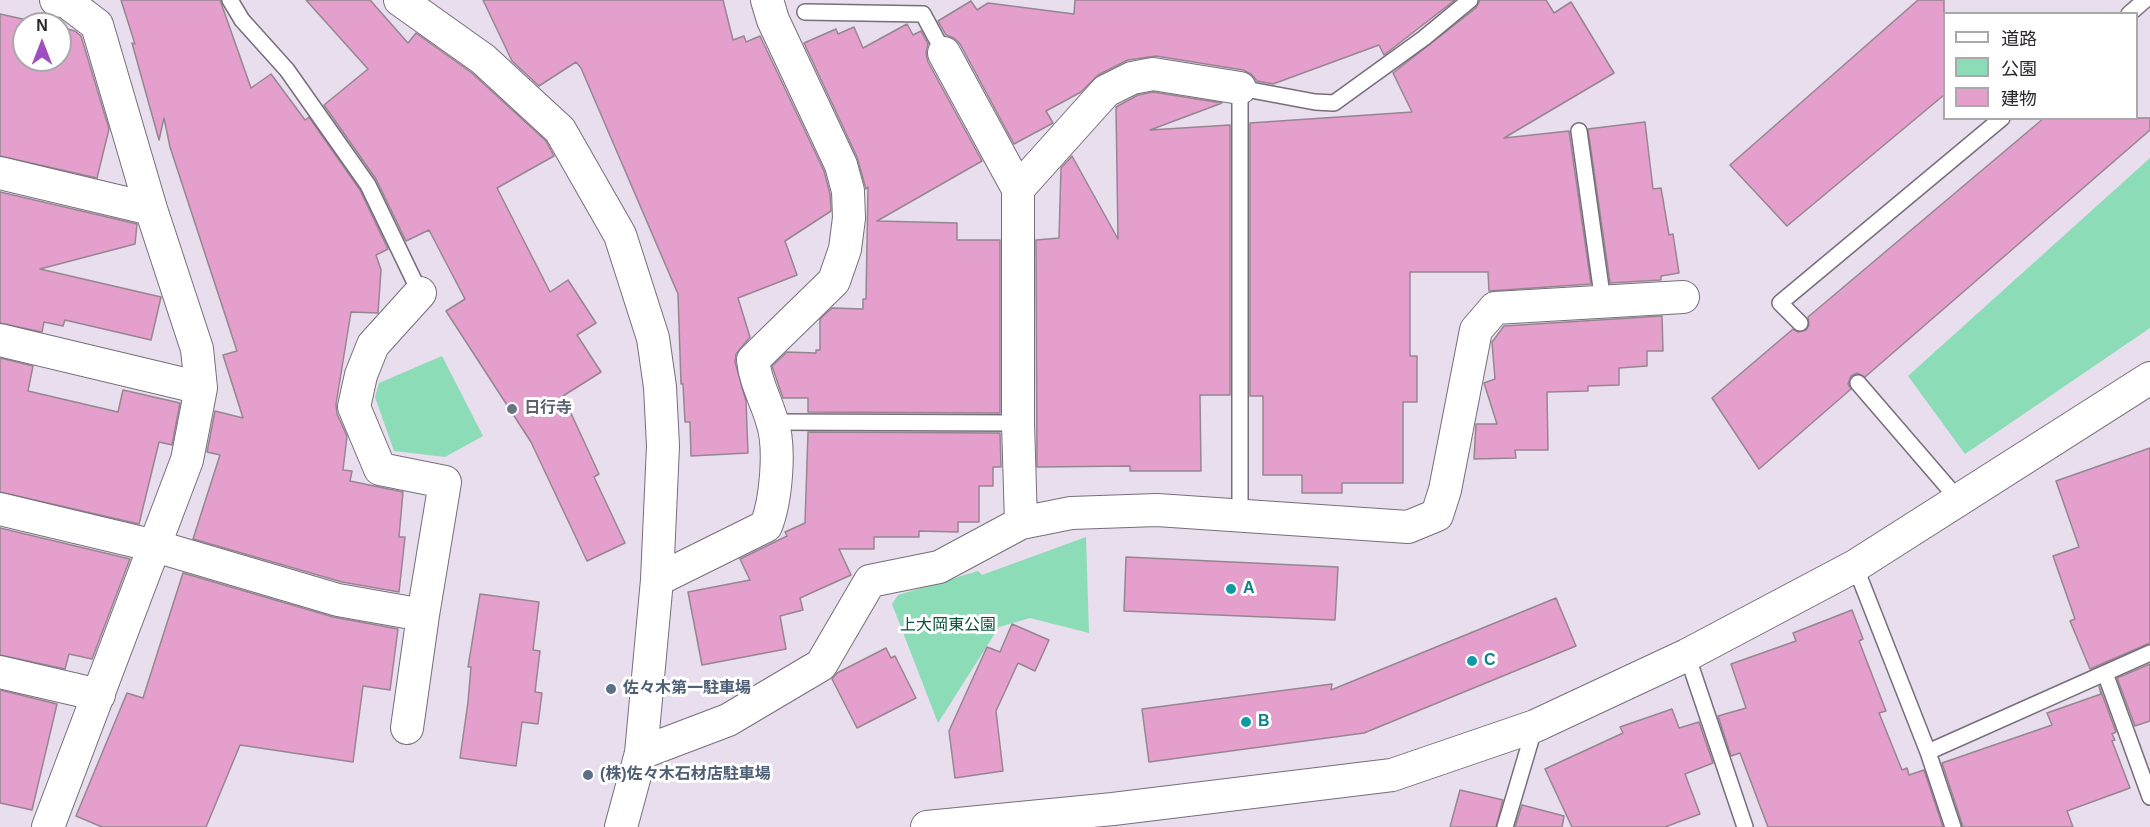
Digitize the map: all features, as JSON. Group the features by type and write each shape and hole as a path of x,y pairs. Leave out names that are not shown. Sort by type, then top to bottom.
{"street":[{"path":"48,827 187,460 201,388 197,349 151,210 97,25 67,2 56,0"},
{"path":"400,0 483,59 560,130 620,235 654,338 660,387 663,446 657,580 641,753 621,827"},
{"path":"657,580 766,526 771,513 777,440 773,422 754,375 753,360 834,281 845,249 849,218 848,191 841,165 773,20 767,0"},
{"path":"944,53 1018,189 1018,423 1022,523"},
{"path":"1018,189 1107,91 1132,78 1153,74 1240,88"},
{"path":"0,173 151,210"},
{"path":"407,728 445,482 380,469 354,407 361,375 373,345 420,293"},
{"path":"641,753 728,720 821,665 870,580 939,567 1022,523 1071,513 1157,510 1408,527 1437,514 1445,490 1476,330 1495,308 1683,297"},
{"path":"0,340 201,388"},
{"path":"927,827 1113,809 1392,775 1535,726 1687,655 1855,566 2150,378"},
{"path":"0,508 155,546 338,600 423,615"},
{"path":"0,672 99,695"}],"lane":[{"path":"230,0 242,20 287,70 368,185 420,293"},
{"path":"1240,516 1240,88 1315,102 1334,103 1424,38 1470,0"},
{"path":"2131,12 2145,0"},
{"path":"805,12 922,14 944,53"},
{"path":"1800,323 1780,303 2000,120"},
{"path":"1579,131 1603,302"},
{"path":"1858,383 1958,499"},
{"path":"773,422 1018,423"},
{"path":"1855,566 1928,752 1953,827"},
{"path":"1928,752 2150,653"},
{"path":"1687,655 1745,827"},
{"path":"2105,673 2150,797"},
{"path":"1505,827 1535,726"}],"green space":[{"path":"2150,158 2150,328 1965,454 1908,376"},
{"path":"442,356 483,436 445,457 394,451 375,397 379,383"},
{"name":"上大岡東公園","path":"1086,537 1089,633 1030,618 999,627 938,723 892,604 898,595 978,571 982,575"}],"building":[{"path":"121,0 220,0 251,88 271,74 305,120 309,117 360,190 388,249 376,255 381,270 378,313 351,312 336,404 337,414 347,436 343,470 352,471 350,481 403,492 399,537 405,537 399,592 342,582 193,539 220,455 207,452 215,411 243,418 223,355 237,351 170,147 164,118 159,140 132,43 135,44"},
{"path":"306,0 370,0 408,43 416,33 472,73 546,141 554,156 497,188 550,292 568,280 596,323 577,335 601,372 563,396 599,474 594,477 625,543 587,561 531,442 446,311 465,299 429,230 406,241 376,179 324,105 368,69"},
{"path":"483,0 723,0 733,40 744,36 746,42 760,36 824,171 830,194 831,211 785,241 797,275 738,298 750,337 736,354 735,362 746,401 748,453 691,456 690,422 685,422 683,384 681,384 678,294 581,68 576,62 539,86 512,61"},
{"path":"1075,0 1455,0 1384,55 1379,45 1273,84 1257,81 1243,70 1156,56 1128,60 1098,75 1081,92 1046,111 1053,123 1014,144 960,44 954,38 946,35 938,21 971,1 977,10 988,3 1074,14"},
{"path":"1480,0 1546,0 1554,13 1571,2 1614,73 1504,138 1569,131 1591,284 1489,291 1488,272 1410,272 1410,356 1417,356 1417,402 1403,402 1403,483 1342,483 1342,493 1302,493 1302,475 1263,475 1263,396 1250,396 1250,123 1412,112 1393,73 1476,8"},
{"path":"1918,0 1944,0 1943,96 1787,226 1730,165"},
{"path":"0,14 12,17 12,72 72,72 72,30 75,31 81,36 109,129 97,178 0,156"},
{"path":"907,24 913,35 921,31 928,44 926,53 928,62 982,161 877,221 957,223 957,240 1000,240 1000,413 808,412 808,398 783,398 772,366 787,352 816,353 816,350 820,350 820,319 832,308 863,309 863,299 866,299 868,187 866,189 857,157 804,43 836,29 838,34 854,27 863,48"},
{"path":"1153,92 1222,103 1150,130 1230,125 1230,395 1200,395 1201,471 1130,471 1130,466 1037,467 1036,240 1059,238 1061,168 1072,156 1118,239 1116,107 1138,95"},
{"path":"2150,118 2150,130 1865,377 1857,373 1851,376 1848,384 1851,389 1759,469 1712,398 1793,329 1798,332 1806,330 1809,325 1808,317 2042,120"},
{"path":"1645,122 1653,189 1661,188 1669,235 1673,234 1679,273 1661,276 1661,280 1610,283 1588,129"},
{"path":"0,192 137,224 135,244 40,269 161,297 151,340 65,320 63,326 44,322 42,332 0,323"},
{"path":"1662,316 1663,351 1647,351 1647,366 1619,368 1619,385 1588,386 1588,391 1547,392 1548,450 1515,450 1516,458 1474,459 1476,424 1497,424 1484,383 1495,379 1492,342 1504,326"},
{"path":"0,358 33,366 28,391 118,412 123,390 180,403 172,445 159,442 139,524 0,492"},
{"path":"808,432 1000,433 1001,467 993,467 993,486 979,486 979,522 958,522 958,532 919,531 919,537 874,537 874,549 839,549 851,575 800,598 803,610 780,616 786,649 702,665 688,592 750,580 740,559 787,536 785,532 805,523"},
{"path":"2150,448 2150,643 2090,669 2070,621 2075,619 2053,556 2079,547 2056,481"},
{"path":"0,528 130,559 92,659 69,654 65,669 0,655"},
{"name":"A","path":"1126,557 1338,567 1335,620 1124,611"},
{"path":"183,573 333,617 398,629 390,690 363,686 353,762 240,745 206,827 102,827 76,816 127,693 143,698"},
{"path":"480,594 539,602 533,650 540,651 535,692 542,693 538,724 522,722 516,766 460,758 468,702 471,667 468,667"},
{"path":"1556,598 1576,646 1364,733 1149,762 1142,709 1332,684 1331,690"},
{"path":"1852,610 1863,639 1859,641 1886,711 1879,713 1902,770 1907,768 1909,775 1924,770 1943,827 1768,827 1740,753 1731,756 1718,716 1746,708 1731,664 1796,641 1793,633"},
{"path":"1012,624 1049,640 1035,671 1018,663 996,711 1003,771 955,778 949,731 987,647 1000,652"},
{"path":"886,648 891,658 895,656 916,698 857,728 832,679 837,673"},
{"path":"2150,664 2150,721 2135,726 2117,678"},
{"path":"2099,686 2116,732 2112,734 2115,740 2112,741 2130,788 2067,811 2073,827 1963,827 1942,763 2052,725 2047,713 2101,694"},
{"path":"0,690 57,704 32,810 0,803"},
{"path":"1672,709 1679,728 1699,722 1713,763 1685,774 1700,814 1665,827 1572,827 1545,769 1623,733 1620,727"},
{"path":"1460,790 1503,800 1496,827 1450,827"},
{"path":"1522,805 1564,816 1562,827 1515,827"}],"place":[{"name":"日行寺","path":"512,409"},
{"name":"A","path":"1231,589"},
{"name":"C","path":"1472,661"},
{"name":"佐々木第一駐車場","path":"611,689"},
{"name":"B","path":"1246,722"},
{"name":"(株)佐々木石材店駐車場","path":"588,775"}]}
